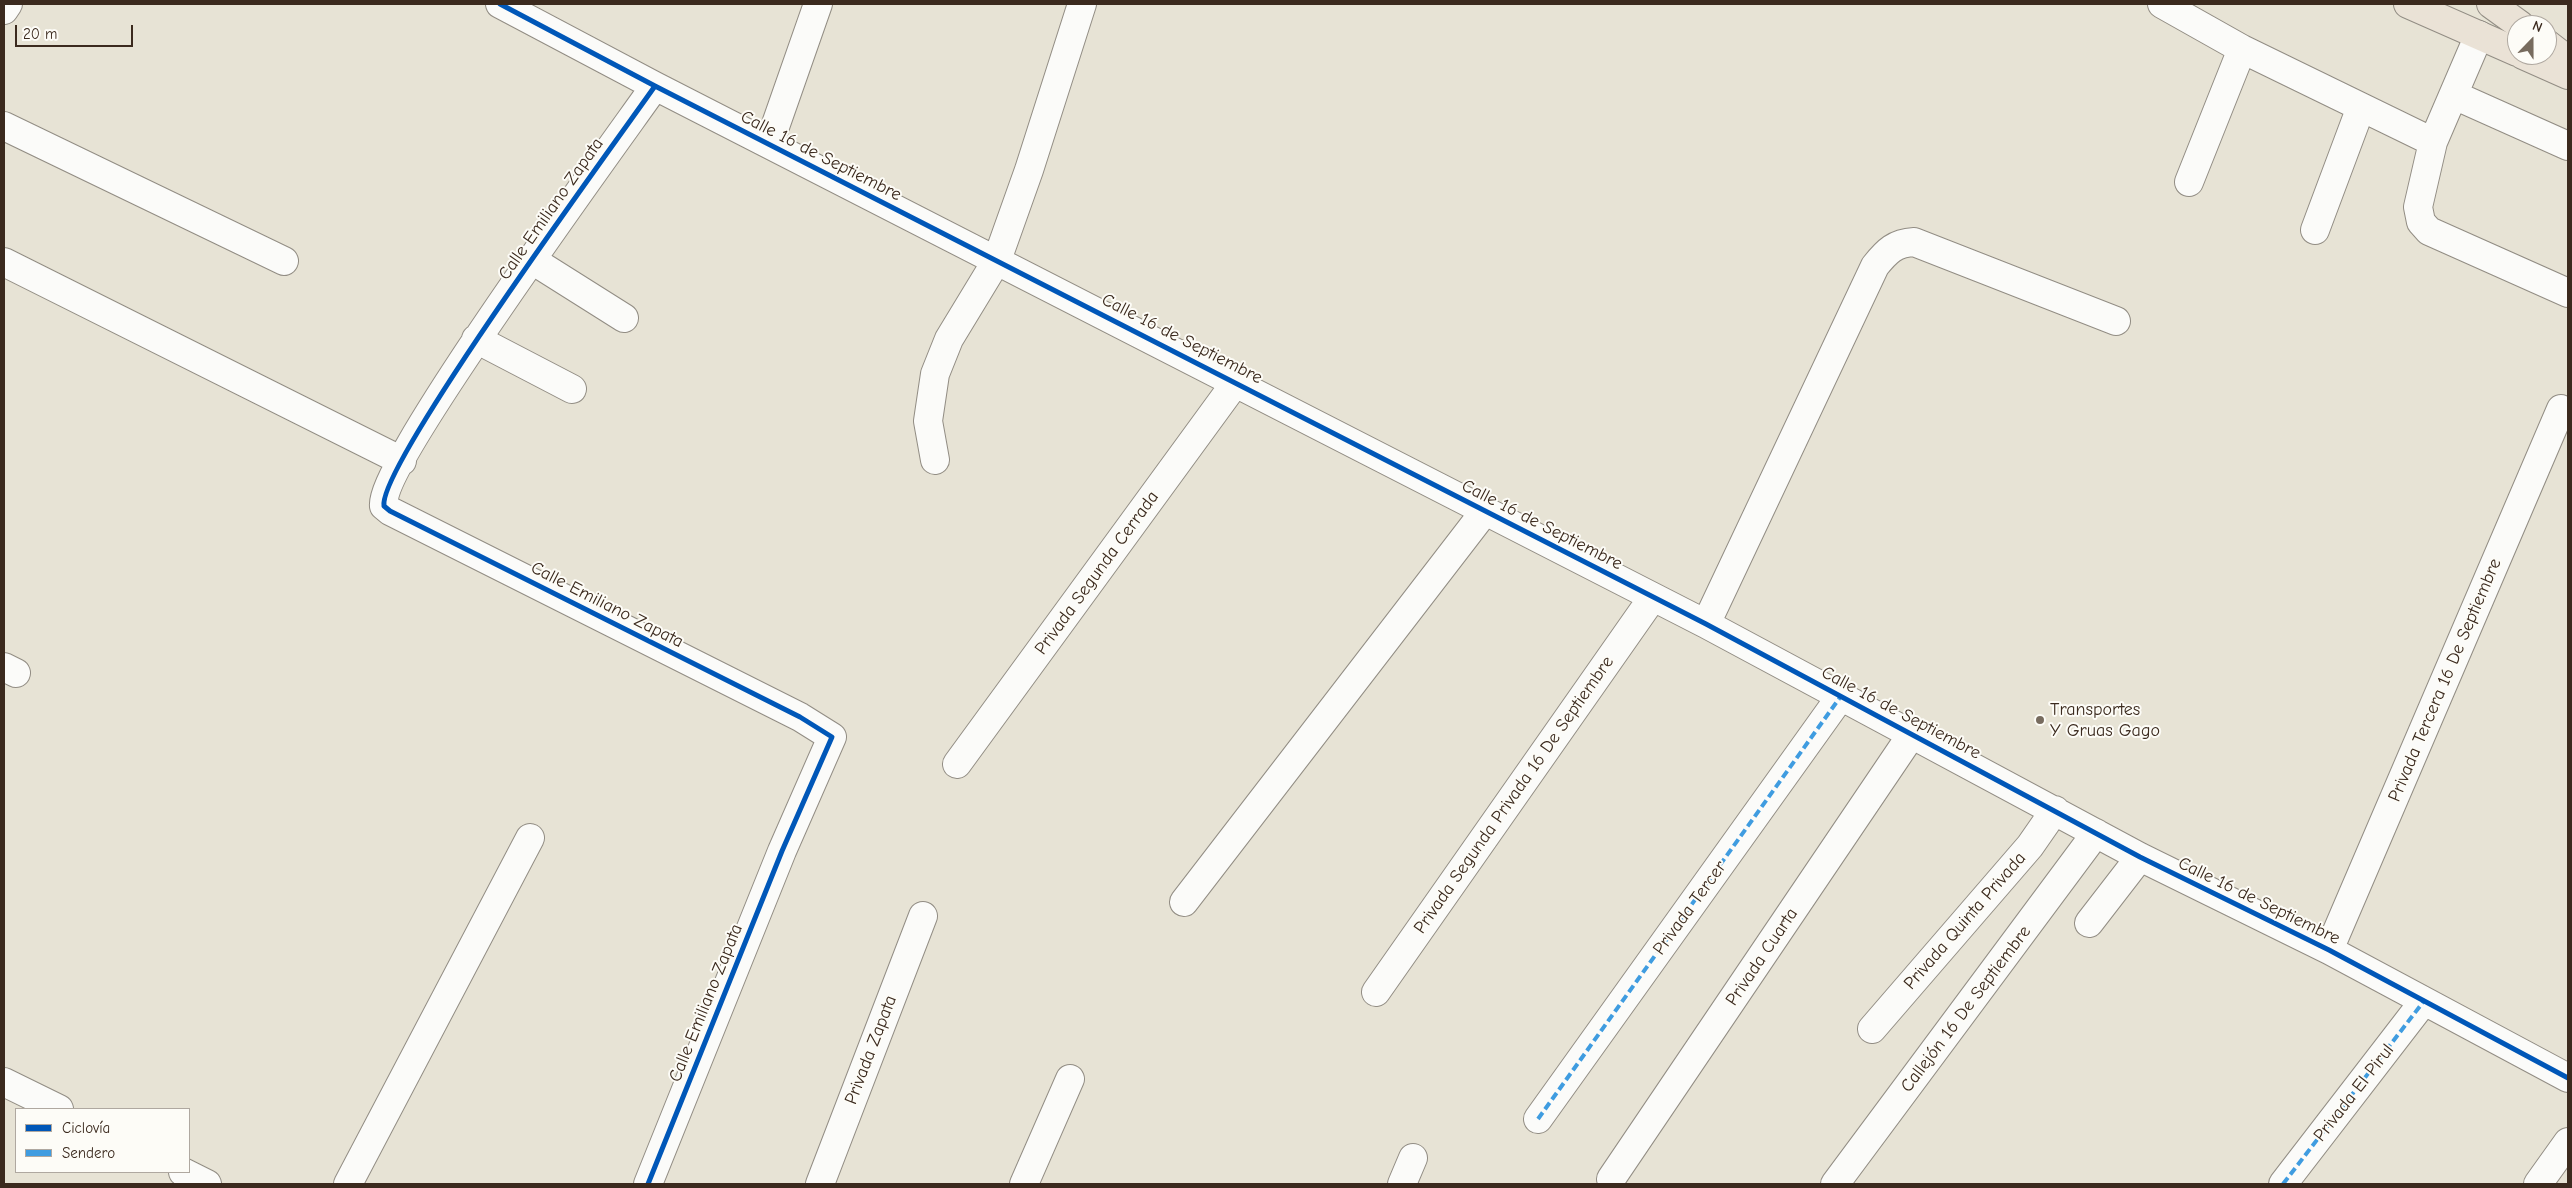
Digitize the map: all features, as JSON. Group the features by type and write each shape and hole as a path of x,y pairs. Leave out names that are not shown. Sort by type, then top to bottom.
{"main road":[{"path":"2408,4 2507,48"},
{"path":"2491,4 2507,16"},
{"path":"2557,52 2568,60"},
{"path":"2546,65 2568,75"}],"street":[{"path":"4,10 8,4"},
{"name":"Calle 16 de Septiembre","path":"500,4 655,86 1706,624 2140,857 2328,950 2568,1078"},
{"path":"769,144 818,4"},
{"path":"935,460 928,421 936,374 949,339 997,260 1030,170 1082,4"},
{"path":"2162,4 2242,49 2434,142"},
{"path":"2479,35 2434,142 2418,208 2420,222 2429,231 2568,293"},
{"path":"2189,182 2242,49"},
{"name":"Calle Emiliano Zapata","path":"648,1184 782,851 832,737 800,717 386,508 383,502 387,489 402,461 476,339 655,86"},
{"path":"2454,95 2568,146"},
{"path":"2315,230 2361,107"},
{"path":"4,126 284,261"},
{"path":"1706,624 1876,266 1888,250 1902,243 1914,242 2116,321"},
{"path":"532,260 624,318"},
{"path":"4,262 402,461"},
{"path":"476,339 572,389"},
{"name":"Privada Segunda Cerrada","path":"957,764 1236,382"},
{"name":"Privada Tercera 16 De Septiembre","path":"2328,950 2561,409"},
{"path":"1184,902 1485,511"},
{"name":"Privada Segunda Privada 16 De Septiembre","path":"1376,992 1653,597"},
{"name":"Privada Tercer","path":"1538,1119 1841,696"},
{"name":"Privada Cuarta","path":"1611,1179 1912,734"},
{"name":"Privada Quinta Privada","path":"1872,1029 2030,846 2055,810"},
{"name":"Callejón 16 De Septiembre","path":"1836,1184 2096,833"},
{"path":"348,1184 530,838"},
{"path":"2089,923 2140,857"},
{"name":"Privada Zapata","path":"820,1184 923,916"},
{"name":"Privada El Pirul","path":"2283,1184 2424,1002"},
{"path":"1024,1184 1070,1079"},
{"path":"4,1082 57,1108"},
{"path":"2538,1184 2568,1142"},
{"path":"1402,1184 1413,1158"},
{"path":"185,1173 207,1184"}],"marked path":[{"path":"1538,1119 1841,696"},
{"path":"2283,1184 2424,1001"}],"cycle path":[{"path":"500,4 655,86 1706,624 2140,857 2329,950 2568,1078"},
{"path":"648,1184 782,851 832,737 800,717 390,511 384,506 392,479 418,432 457,370 551,232 655,86"}],"place":[{"name":"Transportes Y Gruas Gago","path":"2040,720"}]}
